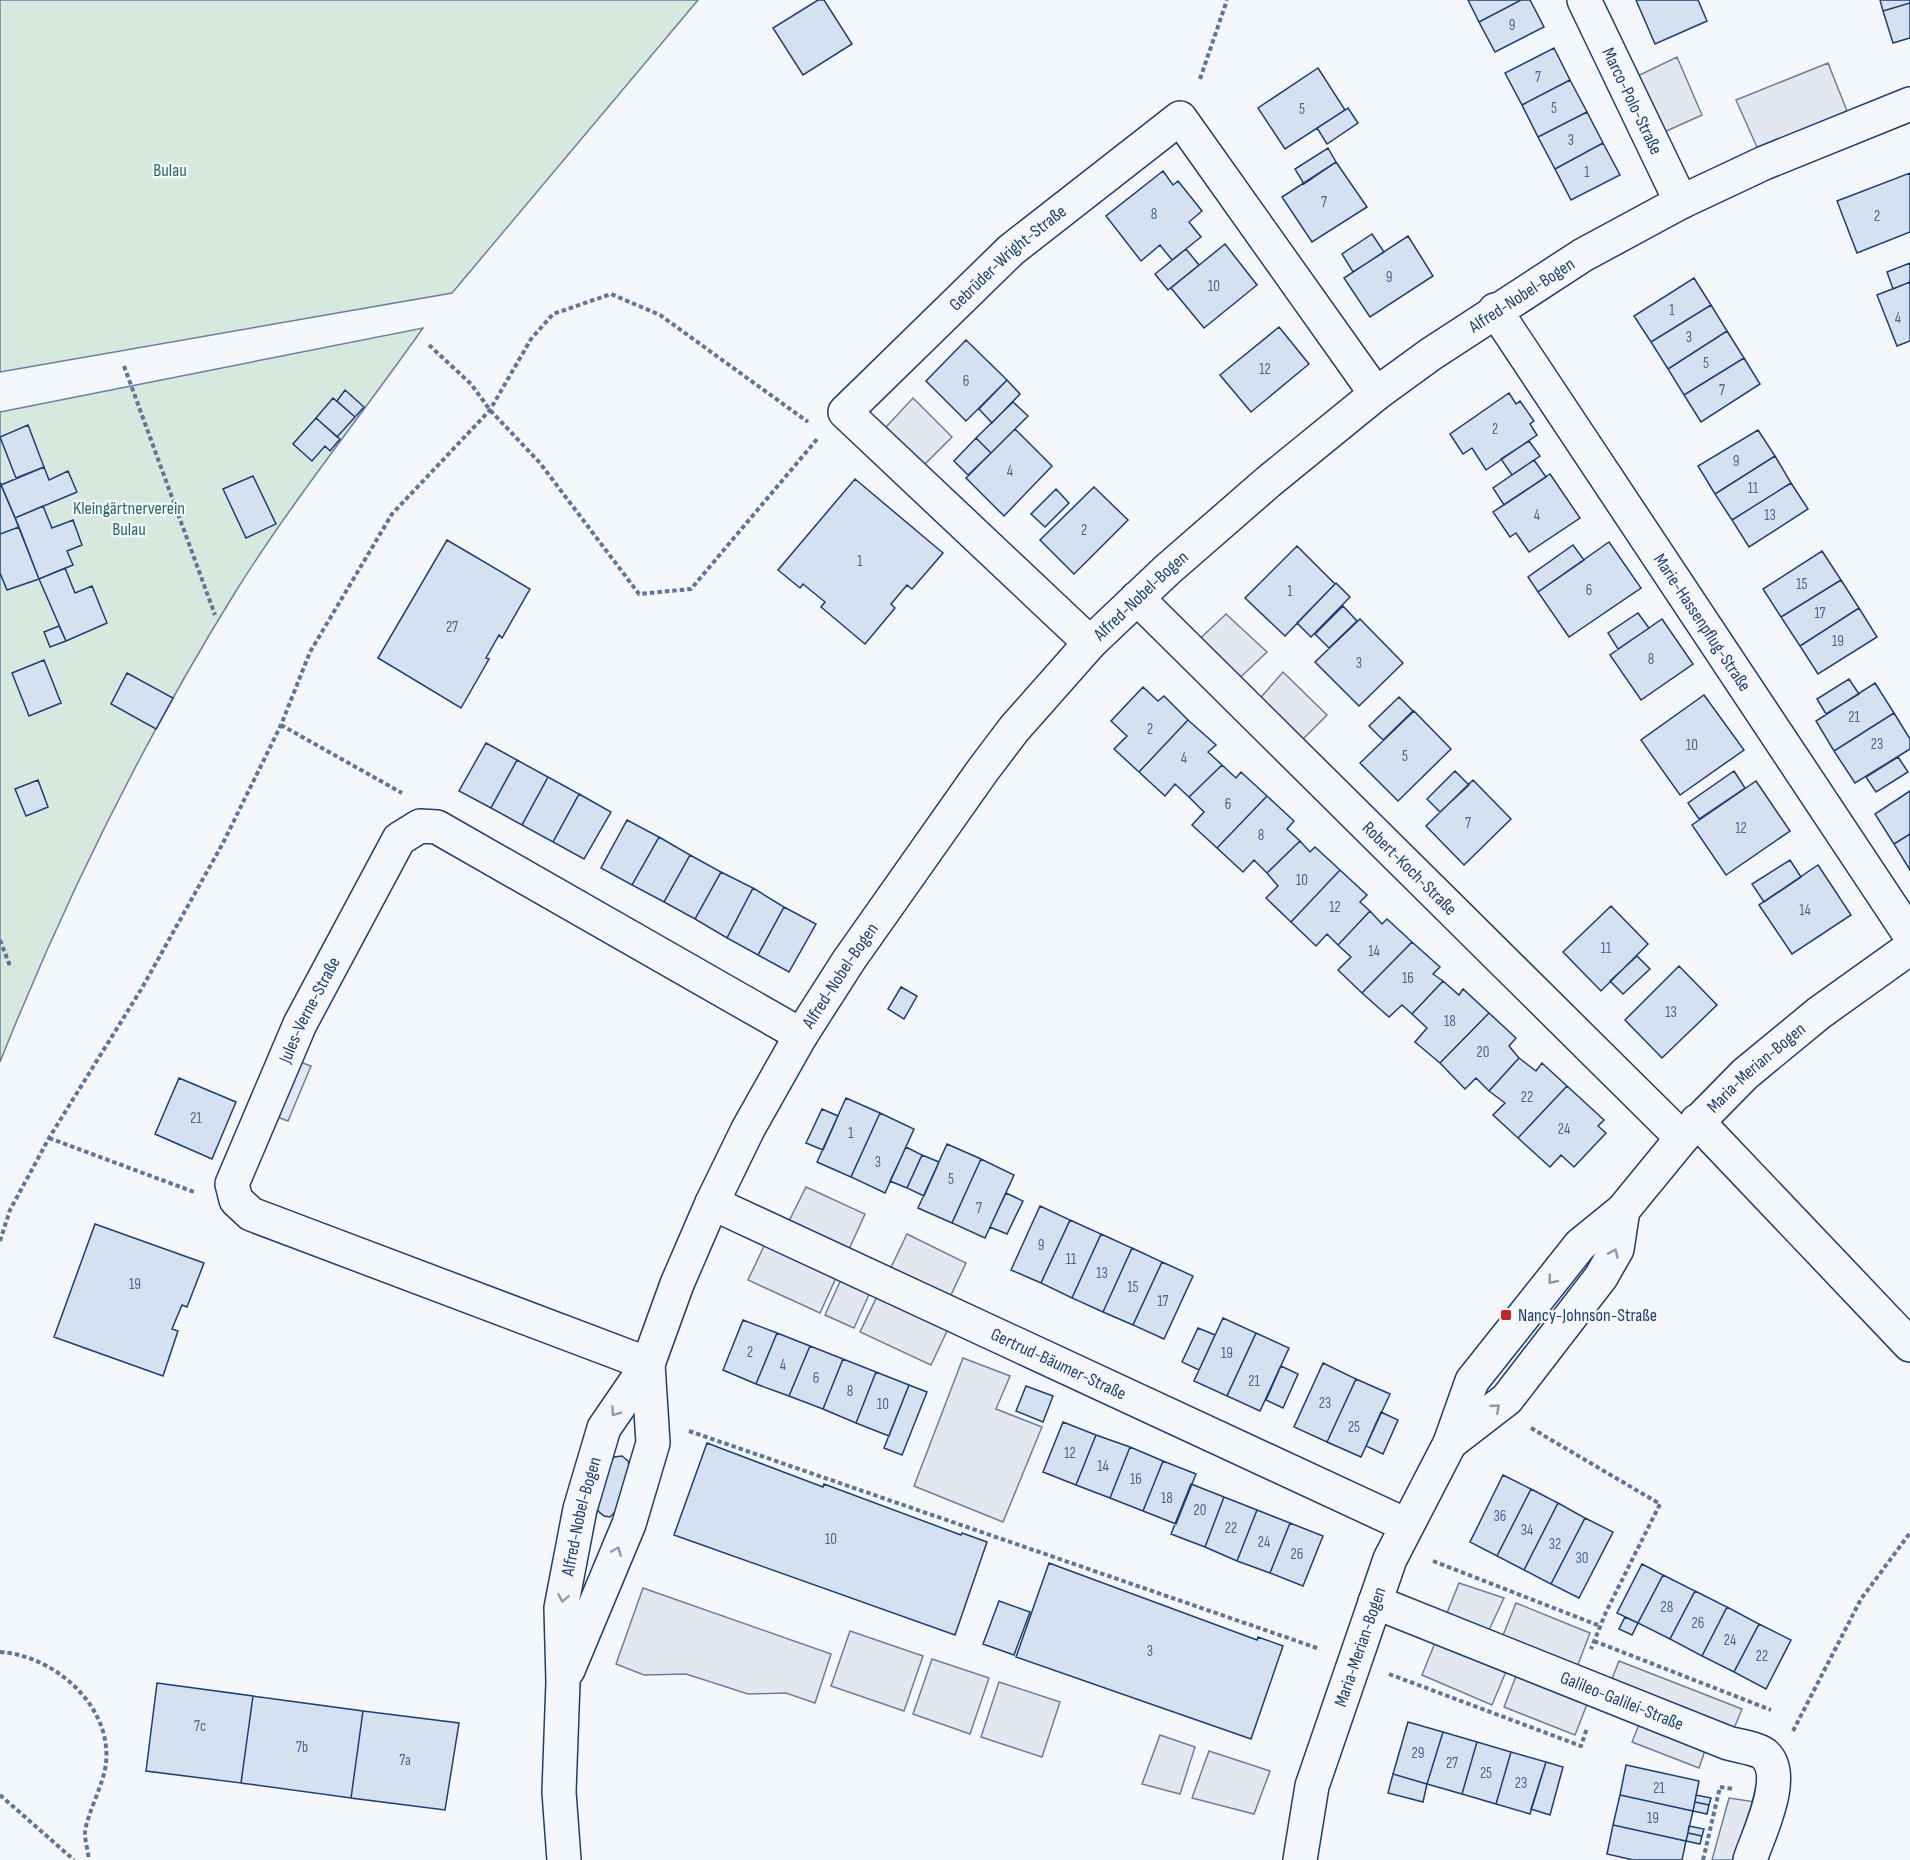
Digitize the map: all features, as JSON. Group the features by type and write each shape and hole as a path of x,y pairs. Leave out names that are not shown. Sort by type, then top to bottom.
{"street":[{"name":"Marco-Polo-Straße","path":"1584,0 1681,202"},
{"name":"Alfred-Nobel-Bogen","path":"564,1860 559,1792 563,1682 561,1608 580,1509 604,1428 648,1364 677,1284 712,1203 748,1129 801,1035 849,960 982,770 1014,729 1090,643 1137,598 1219,523 1376,394 1495,310 1583,255 1681,202 1764,163 1910,104"},
{"name":"Gebrüder-Wright-Straße","path":"833,423 1011,250 1180,118 1376,394"},
{"name":"Marie-Hassenpflug-Straße","path":"1495,310 1910,935"},
{"path":"833,423 1090,643"},
{"name":"Robert-Koch-Straße","path":"1137,598 1690,1129"},
{"path":"420,825 437,827 801,1035"},
{"name":"Jules-Verne-Straße","path":"236,1200 232,1184 300,1024 399,839 420,825"},
{"name":"Maria-Merian-Bogen","path":"1300,1860 1312,1786 1374,1602 1401,1536 1450,1443 1472,1381 1580,1245 1623,1210 1690,1129 1745,1074 1783,1041 1910,948"},
{"path":"1690,1129 1910,1345"},
{"path":"236,1200 251,1214 648,1364"},
{"name":"Gertrud-Bäumer-Straße","path":"712,1203 1401,1536"},
{"name":"Maria-Merian-Bogen","path":"1450,1443 1498,1408 1601,1278 1617,1249 1623,1210"},
{"name":"Alfred-Nobel-Bogen","path":"563,1682 629,1524 653,1443 648,1364"},
{"name":"Galileo-Galilei-Straße","path":"1374,1602 1728,1743 1763,1754 1773,1768"},
{"path":"1750,1860 1775,1786 1773,1768"}],"path":[{"path":"1200,79 1227,0"},
{"path":"0,1241 10,1210 49,1138 171,936 223,843 281,725 310,652 392,514 490,410 531,339 554,315 611,294 660,315 833,423 691,589 639,594 540,463 490,410 471,384 429,345"},
{"path":"124,366 215,615"},
{"path":"281,725 401,792 420,825"},
{"path":"0,940 10,966"},
{"path":"49,1138 211,1198 236,1200"},
{"path":"1498,1408 1660,1504 1600,1626 1577,1683"},
{"path":"651,1418 1354,1661 1581,1746"},
{"path":"1773,1768 1861,1599 1910,1533"},
{"path":"1401,1536 1600,1626"},
{"path":"1594,1641 1771,1710"},
{"path":"0,1652 45,1663 81,1690 101,1728 106,1761 99,1794 85,1832 89,1860"},
{"path":"0,1795 74,1860"}],"green space":[{"name":"Bulau","path":"0,0 698,0 452,293 0,372"},
{"name":"Kleingärtnerverein Bulau","path":"423,328 258,557 169,705 79,881 0,1062 0,412"}],"shaded area":[{"path":"1677,57 1702,115 1651,138 1623,83"},
{"path":"1828,63 1853,126 1764,163 1736,100"},
{"path":"913,398 952,437 913,476 874,440"},
{"path":"1226,614 1267,652 1228,689 1189,649"},
{"path":"1283,672 1327,715 1291,751 1250,710"},
{"path":"286,1057 311,1066 288,1121 262,1111"},
{"path":"806,1187 865,1214 820,1313 748,1280 771,1231 782,1235"},
{"path":"907,1234 966,1263 944,1310 954,1316 931,1365 860,1332"},
{"path":"847,1266 876,1279 854,1328 825,1315"},
{"path":"963,1358 1010,1376 996,1409 1042,1427 1003,1522 914,1486"},
{"path":"1459,1583 1504,1598 1482,1645 1497,1650 1516,1603 1590,1633 1572,1680 1593,1689 1575,1735 1504,1707 1522,1661 1512,1657 1492,1705 1422,1675"},
{"path":"643,1588 831,1654 815,1703 786,1693 748,1694 686,1674 644,1675 616,1664"},
{"path":"850,1631 923,1656 904,1711 831,1686"},
{"path":"932,1659 989,1678 970,1734 913,1714"},
{"path":"1619,1661 1742,1709 1728,1743 1710,1736 1699,1768 1632,1742 1645,1710 1606,1694"},
{"path":"999,1682 1060,1702 1042,1757 981,1737"},
{"path":"1160,1735 1195,1747 1180,1794 1142,1784"},
{"path":"1209,1751 1270,1771 1254,1814 1192,1798"},
{"path":"1729,1798 1769,1804 1750,1860 1712,1860"}],"building":[{"path":"818,0 824,0 852,44 803,75 773,28"},
{"path":"1468,0 1521,0 1479,22"},
{"path":"1521,0 1530,0 1544,27 1495,52 1479,22"},
{"path":"1636,0 1698,0 1707,21 1655,44"},
{"path":"1880,0 1910,0 1910,3 1883,11"},
{"path":"1910,3 1910,38 1893,43 1883,11"},
{"path":"1554,48 1570,80 1522,105 1505,73"},
{"path":"1318,68 1345,110 1285,149 1258,108"},
{"path":"1570,80 1587,112 1538,137 1522,105"},
{"path":"1348,108 1358,123 1327,144 1317,128"},
{"path":"1587,112 1603,143 1555,169 1538,137"},
{"path":"1603,143 1620,175 1571,200 1555,169"},
{"path":"1328,148 1336,162 1304,184 1295,169"},
{"path":"1336,162 1367,207 1312,242 1282,197"},
{"path":"1163,171 1173,185 1178,181 1202,211 1189,222 1201,237 1172,260 1160,245 1141,261 1106,216"},
{"path":"1910,173 1910,232 1857,253 1837,201"},
{"path":"1372,234 1384,252 1353,272 1342,254"},
{"path":"1408,236 1433,276 1370,317 1344,278"},
{"path":"1225,244 1257,285 1204,328 1171,288"},
{"path":"1186,249 1199,265 1168,290 1155,274"},
{"path":"1910,263 1910,282 1893,289 1887,272"},
{"path":"1694,278 1711,305 1651,342 1634,316"},
{"path":"1910,282 1910,341 1897,346 1877,295"},
{"path":"1711,305 1727,331 1668,369 1651,342"},
{"path":"1279,327 1309,364 1251,412 1220,375"},
{"path":"1727,331 1744,358 1684,395 1668,369"},
{"path":"966,340 1007,380 966,421 926,381"},
{"path":"1744,358 1760,384 1701,422 1684,395"},
{"path":"1007,380 1020,394 992,423 979,409"},
{"path":"345,390 364,407 355,417 337,401"},
{"path":"1509,393 1516,404 1520,401 1534,421 1530,424 1537,435 1486,470 1472,448 1463,454 1450,434"},
{"path":"333,398 355,417 337,437 316,418"},
{"path":"1013,402 1028,416 991,453 976,438"},
{"path":"316,418 340,439 330,451 325,446 312,461 293,444"},
{"path":"28,425 44,467 16,478 0,437"},
{"path":"1015,429 1052,466 1004,516 966,478"},
{"path":"1758,430 1775,456 1715,494 1698,466"},
{"path":"976,438 991,453 968,475 954,461"},
{"path":"1529,441 1540,456 1512,475 1501,459"},
{"path":"1775,456 1791,483 1732,520 1715,494"},
{"path":"1534,460 1546,477 1504,505 1493,488"},
{"path":"44,467 49,480 68,471 77,492 15,518 1,485"},
{"path":"1550,474 1580,518 1529,552 1516,533 1510,537 1493,512"},
{"path":"253,476 276,524 246,538 223,489"},
{"path":"855,479 943,553 912,589 907,585 891,604 895,608 865,644 821,607 825,602 803,584 800,588 778,570"},
{"path":"0,482 19,527 0,534"},
{"path":"1791,483 1808,509 1749,547 1732,520"},
{"path":"1094,487 1128,520 1074,574 1040,540"},
{"path":"1056,489 1069,503 1045,527 1031,514"},
{"path":"43,506 52,528 73,520 82,545 67,551 73,565 39,579 15,518"},
{"path":"19,527 39,579 7,590 0,573 0,534"},
{"path":"447,540 530,589 502,638 499,635 486,658 489,659 461,708 378,658"},
{"path":"1609,542 1641,588 1569,637 1538,592"},
{"path":"1573,545 1584,560 1538,592 1528,577"},
{"path":"1297,546 1335,584 1285,636 1245,598"},
{"path":"1822,551 1841,580 1781,617 1763,589"},
{"path":"65,568 75,593 92,586 107,623 66,641 39,579"},
{"path":"1841,580 1859,608 1800,646 1781,617"},
{"path":"1336,583 1350,597 1311,637 1297,623"},
{"path":"1343,606 1357,621 1329,648 1315,634"},
{"path":"1859,608 1877,637 1818,674 1800,646"},
{"path":"1638,613 1649,628 1618,649 1608,633"},
{"path":"1360,619 1403,663 1359,706 1315,662"},
{"path":"1662,619 1693,664 1641,700 1610,655"},
{"path":"59,626 66,641 50,647 44,632"},
{"path":"44,660 61,703 29,716 12,673"},
{"path":"127,673 173,698 156,729 111,704"},
{"path":"1849,679 1859,694 1826,714 1817,699"},
{"path":"1875,683 1894,713 1834,751 1816,721"},
{"path":"1143,687 1158,701 1164,696 1188,720 1139,772 1114,749 1127,736 1111,721"},
{"path":"1704,695 1744,750 1680,795 1641,740"},
{"path":"1399,697 1413,711 1383,740 1369,726"},
{"path":"1414,711 1451,749 1398,801 1360,763"},
{"path":"1894,713 1910,739 1910,749 1855,783 1834,751"},
{"path":"1188,720 1216,745 1208,752 1222,765 1189,797 1175,784 1165,796 1139,772"},
{"path":"486,743 517,760 491,808 459,791"},
{"path":"1898,757 1908,772 1876,792 1866,777"},
{"path":"517,760 548,777 522,825 491,808"},
{"path":"1222,765 1236,778 1241,772 1267,796 1217,848 1192,825 1204,812 1189,797"},
{"path":"1455,771 1469,785 1440,812 1427,799"},
{"path":"1734,771 1745,788 1699,819 1688,803"},
{"path":"548,777 579,794 553,842 522,825"},
{"path":"38,780 48,807 26,816 15,789"},
{"path":"1473,780 1511,819 1464,865 1426,826"},
{"path":"1756,781 1790,831 1726,875 1692,825"},
{"path":"1910,791 1910,834 1894,844 1875,814"},
{"path":"579,794 611,812 584,859 553,842"},
{"path":"1267,796 1294,821 1287,829 1300,841 1267,873 1254,860 1243,872 1217,848"},
{"path":"627,820 659,837 632,885 601,868"},
{"path":"1910,834 1910,870 1894,844"},
{"path":"659,837 690,855 664,902 632,885"},
{"path":"1300,841 1310,852 1315,847 1340,870 1291,922 1266,898 1278,886 1267,873"},
{"path":"690,855 721,872 695,919 664,902"},
{"path":"1790,860 1801,877 1764,902 1752,884"},
{"path":"1818,865 1851,915 1792,954 1759,905"},
{"path":"1340,870 1367,895 1360,902 1370,911 1338,945 1327,934 1316,946 1291,922"},
{"path":"721,872 753,888 727,938 695,919"},
{"path":"753,888 784,907 758,955 727,938"},
{"path":"1611,906 1648,944 1601,991 1563,952"},
{"path":"784,907 816,924 789,972 758,955"},
{"path":"1370,911 1382,924 1387,919 1412,942 1362,993 1338,970 1351,957 1338,945"},
{"path":"1412,942 1440,967 1433,974 1443,981 1412,1014 1402,1005 1389,1017 1362,993"},
{"path":"1637,956 1650,969 1623,994 1610,981"},
{"path":"1679,966 1717,1005 1662,1058 1625,1020"},
{"path":"1443,981 1459,995 1463,989 1489,1013 1440,1063 1415,1042 1427,1028 1412,1014"},
{"path":"901,987 917,996 904,1019 888,1009"},
{"path":"1489,1013 1516,1038 1509,1046 1519,1058 1489,1091 1476,1078 1465,1089 1440,1063"},
{"path":"1519,1058 1536,1071 1542,1063 1567,1086 1518,1138 1493,1115 1505,1103 1489,1091"},
{"path":"179,1078 236,1102 212,1159 155,1134"},
{"path":"1567,1086 1604,1120 1598,1126 1606,1133 1574,1167 1561,1155 1550,1167 1518,1138"},
{"path":"846,1098 880,1113 851,1177 817,1162"},
{"path":"822,1109 838,1116 823,1150 806,1143"},
{"path":"880,1113 914,1129 885,1193 851,1177"},
{"path":"947,1144 981,1159 952,1223 918,1208"},
{"path":"906,1147 922,1155 907,1188 890,1181"},
{"path":"922,1155 939,1162 924,1196 907,1188"},
{"path":"981,1159 1014,1175 985,1238 952,1223"},
{"path":"1006,1193 1023,1201 1007,1234 990,1227"},
{"path":"1040,1206 1070,1220 1041,1283 1011,1270"},
{"path":"1070,1220 1101,1234 1072,1298 1041,1283"},
{"path":"95,1224 204,1263 187,1307 182,1305 172,1329 178,1331 163,1376 54,1337"},
{"path":"1101,1234 1132,1248 1103,1312 1072,1298"},
{"path":"1132,1248 1162,1262 1133,1325 1103,1312"},
{"path":"1162,1262 1193,1276 1164,1339 1133,1325"},
{"path":"1223,1318 1256,1333 1227,1396 1194,1381"},
{"path":"743,1320 777,1333 756,1384 723,1370"},
{"path":"1198,1328 1215,1335 1199,1370 1182,1362"},
{"path":"777,1333 810,1346 789,1396 756,1384"},
{"path":"1256,1333 1289,1348 1260,1411 1227,1396"},
{"path":"810,1346 843,1359 823,1409 789,1396"},
{"path":"843,1359 876,1372 856,1423 823,1409"},
{"path":"1323,1363 1356,1379 1327,1442 1294,1427"},
{"path":"1281,1366 1298,1374 1283,1408 1266,1400"},
{"path":"876,1372 909,1385 889,1436 856,1423"},
{"path":"1356,1379 1390,1394 1361,1457 1327,1442"},
{"path":"909,1385 927,1392 902,1455 884,1448"},
{"path":"1026,1386 1053,1396 1043,1422 1016,1411"},
{"path":"1381,1412 1398,1420 1383,1454 1366,1446"},
{"path":"1063,1422 1096,1435 1076,1485 1043,1472"},
{"path":"1096,1435 1130,1447 1110,1498 1076,1485"},
{"path":"707,1443 823,1487 824,1484 961,1535 962,1533 987,1542 955,1635 674,1535"},
{"path":"1130,1447 1163,1461 1143,1511 1110,1498"},
{"path":"622,1456 628,1461 630,1469 618,1509 610,1517 604,1516 598,1511 597,1503 609,1463 614,1457"},
{"path":"1163,1461 1196,1474 1176,1524 1143,1511"},
{"path":"1503,1475 1531,1489 1497,1556 1470,1542"},
{"path":"1191,1484 1224,1497 1205,1547 1171,1534"},
{"path":"1531,1489 1558,1503 1524,1570 1497,1556"},
{"path":"1224,1497 1257,1510 1237,1561 1205,1547"},
{"path":"1558,1503 1585,1518 1551,1584 1524,1570"},
{"path":"1257,1510 1290,1523 1270,1573 1237,1561"},
{"path":"1585,1518 1613,1532 1579,1598 1551,1584"},
{"path":"1290,1523 1323,1536 1303,1586 1270,1573"},
{"path":"1049,1563 1257,1640 1258,1637 1283,1646 1251,1739 1016,1657"},
{"path":"1642,1564 1663,1575 1638,1623 1617,1613"},
{"path":"1663,1575 1695,1591 1670,1639 1638,1623"},
{"path":"1695,1591 1727,1607 1702,1656 1670,1639"},
{"path":"999,1601 1030,1612 1014,1655 983,1644"},
{"path":"1727,1607 1759,1624 1734,1672 1702,1656"},
{"path":"1625,1617 1638,1623 1632,1635 1619,1629"},
{"path":"1759,1624 1791,1640 1766,1689 1734,1672"},
{"path":"157,1683 253,1696 241,1783 146,1771"},
{"path":"253,1696 363,1711 351,1798 241,1783"},
{"path":"363,1711 459,1723 445,1810 351,1798"},
{"path":"1408,1722 1443,1732 1427,1784 1393,1774"},
{"path":"1443,1732 1477,1742 1462,1794 1427,1784"},
{"path":"1477,1742 1511,1752 1496,1804 1462,1794"},
{"path":"1511,1752 1546,1762 1530,1814 1496,1804"},
{"path":"1546,1762 1563,1767 1550,1815 1531,1809"},
{"path":"1626,1765 1699,1781 1693,1811 1620,1795"},
{"path":"1393,1774 1427,1784 1423,1802 1388,1793"},
{"path":"1620,1795 1693,1811 1686,1841 1613,1825"},
{"path":"1696,1795 1711,1798 1709,1805 1695,1802"},
{"path":"1695,1802 1709,1805 1707,1814 1693,1811"},
{"path":"1613,1825 1686,1841 1682,1860 1633,1860 1607,1854"},
{"path":"1689,1826 1704,1829 1702,1836 1688,1833"},
{"path":"1688,1833 1702,1836 1700,1844 1686,1841"}],"place":[{"name":"Nancy-Johnson-Straße","path":"1506,1315"}]}
